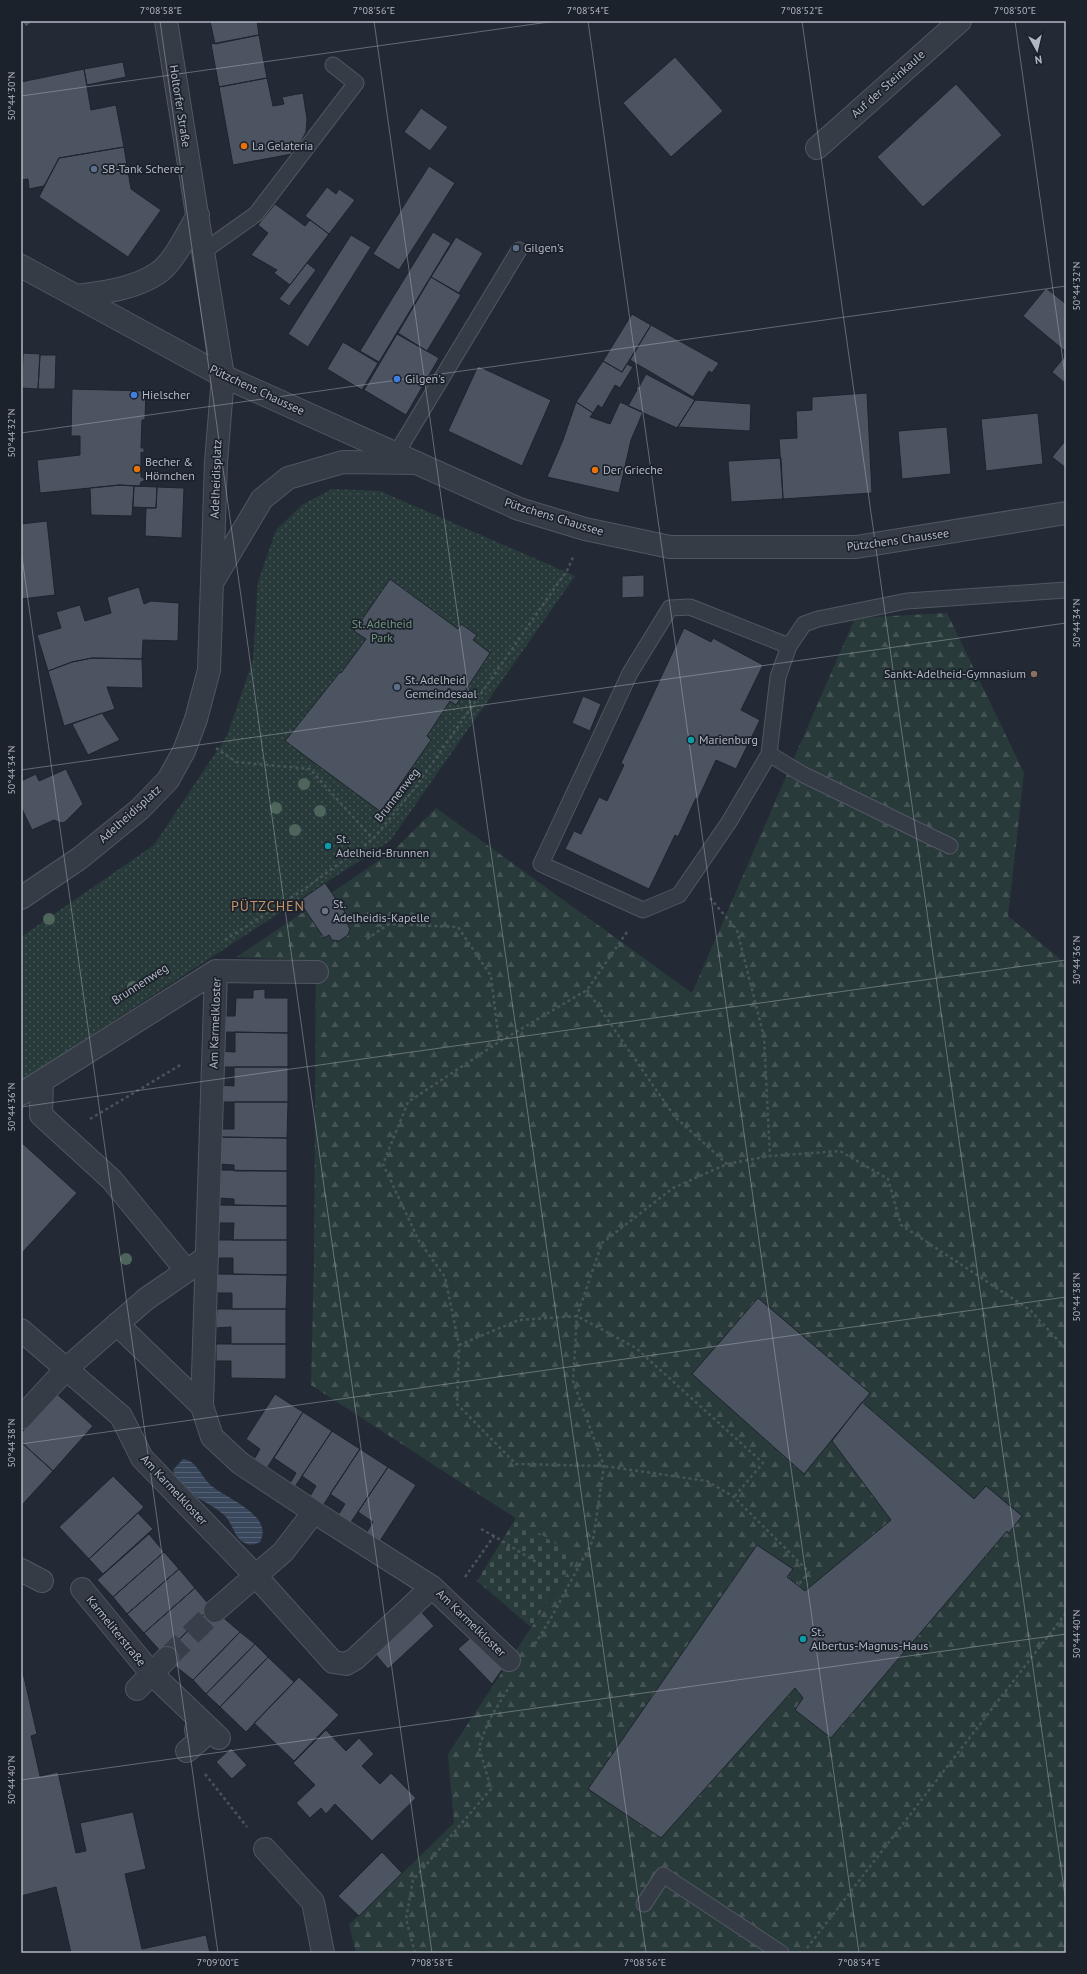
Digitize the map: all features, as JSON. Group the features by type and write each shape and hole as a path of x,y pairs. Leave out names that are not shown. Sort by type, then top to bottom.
{"street":[{"name":"Holtorfer Straße","path":"166,21 223,376"},
{"name":"Auf der Steinkaule","path":"817,148 960,21"},
{"path":"78,296 125,288 159,273 180,248 198,215"},
{"name":"Pützchens Chaussee","path":"21,266 223,376 519,508 585,529 670,547 856,547 1066,513"},
{"name":"Adelheidisplatz","path":"21,898 80,858 140,808 168,780 184,751 209,670 216,462 223,376"},
{"name":"Adelheidisplatz","path":"212,582 262,499 288,478 342,462 416,463"},
{"path":"216,971 317,972"},
{"name":"Am Karmelkloster","path":"216,971 202,1406 212,1437 240,1463 314,1512 432,1586 509,1660"},
{"name":"Am Karmelkloster","path":"21,1094 216,971"},
{"path":"41,1115 42,1081"},
{"path":"21,1104 41,1115 112,1180 186,1270"},
{"path":"21,1418 67,1368 146,1299 206,1257"},
{"name":"Am Karmelkloster","path":"118,1324 202,1406"},
{"name":"Am Karmelkloster","path":"21,1330 121,1416 142,1458 255,1575 333,1662 346,1664 355,1659 432,1586"},
{"path":"215,1611 283,1552 314,1512"},
{"path":"21,1570 42,1581"},
{"name":"Karmeliterstraße","path":"82,1589 144,1681 195,1724 219,1738"},
{"name":"Karmeliterstraße","path":"144,1681 167,1658"},
{"path":"187,1751 203,1737 195,1724"},
{"path":"265,1849 313,1902 323,1953"}],"lane":[{"path":"204,251 256,214 356,83 333,65"},
{"path":"396,454 519,250"},
{"path":"789,646 690,607 670,608 630,674 541,864 642,910 679,895 729,822 769,754 778,677 789,646 804,624 818,619 907,601 1066,590"},
{"path":"769,754 802,774 950,846"},
{"path":"644,1904 663,1875 781,1953"}],"path":[{"name":"Brunnenweg","path":"222,942 303,890 372,840 415,788 568,569 585,529"},
{"path":"191,731 236,762 310,769 372,840"},
{"path":"692,876 737,930 764,1037 770,1156"},
{"path":"642,910 587,990 499,1042 408,1102 383,1164 419,1241 445,1277 459,1344 457,1404 516,1464 604,1466 707,1481 734,1497 809,1572 798,1585"},
{"path":"367,939 389,924 458,927 491,976 499,1042"},
{"path":"587,990 675,1117 727,1164"},
{"path":"86,1122 214,1046"},
{"path":"535,1645 592,1540 604,1466 573,1381 577,1316 602,1243 673,1188 727,1164 770,1156 840,1151 888,1179 901,1225 1030,1310 1066,1349"},
{"path":"459,1344 519,1320 577,1316 636,1348 763,1463 734,1497"},
{"path":"481,1529 541,1565"},
{"path":"448,1602 494,1536"},
{"path":"803,1953 1066,1613"},
{"path":"415,1953 406,1919 413,1880 491,1789 479,1747 489,1720 510,1686"}],"green space":[{"name":"St. Adelheid Park","path":"332,489 380,491 575,576 390,841 21,1081 21,937 154,845 227,736 253,660 258,582 276,530 302,505"},
{"path":"947,613 1024,773 1008,916 1066,964 1066,1953 356,1953 349,1925 454,1823 448,1754 577,1558 311,1385 314,1261 316,961 237,957 393,851 436,808 692,993 855,618"},
{"path":"516,1518 577,1558 531,1627 477,1581"}],"water":[{"path":"183,1459 188,1460 196,1466 209,1484 255,1516 261,1524 263,1533 260,1542 251,1545 241,1541 223,1514 181,1485 173,1470"}],"building":[{"path":"22,21 33,21 26,27"},
{"path":"210,21 257,21 259,35 215,44"},
{"path":"259,35 267,78 219,87 211,44"},
{"path":"675,57 723,111 671,157 623,103"},
{"path":"123,62 126,77 87,85 84,69"},
{"path":"84,69 91,110 116,105 124,147 59,158 44,186 29,189 28,179 21,180 21,82"},
{"path":"267,78 273,106 284,104 282,97 303,93 307,119 306,132 300,143 291,151 292,154 233,165 219,87"},
{"path":"956,84 1002,135 923,207 877,157"},
{"path":"421,108 448,127 430,151 404,132"},
{"path":"124,147 131,189 161,210 128,257 39,197 59,158"},
{"path":"429,166 455,183 399,270 373,254"},
{"path":"327,187 336,194 339,189 355,200 329,234 305,216"},
{"path":"275,204 305,226 310,220 329,234 290,285 274,273 277,270 251,255 268,233 258,225"},
{"path":"433,232 451,243 379,362 360,351"},
{"path":"351,235 371,247 308,347 288,334"},
{"path":"456,237 483,253 459,293 431,277"},
{"path":"307,263 316,270 289,306 279,299"},
{"path":"431,277 461,295 427,351 398,333"},
{"path":"1046,288 1066,304 1066,352 1023,316"},
{"path":"632,314 651,325 622,372 603,361"},
{"path":"651,325 719,363 712,373 709,371 693,397 630,360"},
{"path":"397,334 439,358 406,415 364,390"},
{"path":"21,340 23,340 21,430"},
{"path":"343,342 378,363 362,390 327,369"},
{"path":"23,353 40,354 38,389 22,388"},
{"path":"40,355 56,355 55,389 38,389"},
{"path":"1066,355 1066,384 1052,372"},
{"path":"603,361 622,372 627,364 633,367 620,388 615,385 602,408 598,405 593,413 576,402"},
{"path":"478,366 551,400 522,466 448,431"},
{"path":"646,374 695,400 677,428 628,406 637,390 636,386 639,387"},
{"path":"72,389 146,391 145,420 142,420 141,448 144,448 144,453 141,452 141,477 144,478 144,481 141,482 140,486 120,485 40,493 37,460 80,455 80,436 71,436"},
{"path":"867,393 872,493 783,499 779,439 797,438 796,411 812,410 812,397"},
{"path":"695,400 751,404 750,431 678,427"},
{"path":"576,402 593,413 590,417 610,424 620,402 643,412 631,440 619,493 547,477 563,440"},
{"path":"1038,413 1043,464 986,471 981,419"},
{"path":"947,427 951,474 902,479 898,431"},
{"path":"1066,440 1066,468 1052,457"},
{"path":"781,458 783,499 731,502 728,461"},
{"path":"120,485 134,486 132,516 91,515 90,488"},
{"path":"134,486 157,487 156,508 133,507"},
{"path":"157,487 184,488 182,538 145,536 146,508 156,508"},
{"path":"47,521 55,595 21,599 21,524"},
{"path":"644,575 644,597 622,598 622,576"},
{"name":"St. Adelheid Gemeindesaal","path":"390,579 458,629 461,624 477,635 473,640 490,653 456,705 450,701 427,736 431,740 381,812 285,741 340,672 341,673 366,639 354,631"},
{"path":"139,587 144,604 151,601 179,603 178,641 143,640 142,659 92,658 72,662 48,671 37,635 61,628 56,612 80,605 85,621 111,613 107,597"},
{"name":"Marienburg","path":"684,628 711,642 713,638 763,665 741,710 760,720 736,769 716,760 698,799 696,798 678,837 675,835 649,889 565,849 574,831 581,834 599,797 607,801 624,765 621,763"},
{"path":"92,658 142,659 143,688 107,687 115,709 64,726 48,671 72,662"},
{"path":"583,696 601,704 590,731 572,723"},
{"path":"102,713 120,740 88,755 72,724"},
{"path":"66,769 83,804 65,822 61,823 54,820 32,830 21,807 21,781 36,774 39,781"},
{"name":"St. Adelheidis-Kapelle","path":"325,883 351,921 347,923 350,929 348,935 339,941 332,940 329,935 324,938 299,901"},
{"path":"265,989 265,998 288,998 288,1033 220,1032 220,1016 235,1016 236,998 253,998 253,990"},
{"path":"235,1032 288,1033 288,1067 219,1067 220,1051 235,1052"},
{"path":"234,1067 288,1067 288,1102 219,1102 219,1085 234,1086"},
{"path":"234,1102 288,1102 287,1138 218,1137 218,1129 234,1129"},
{"path":"218,1137 287,1138 287,1171 234,1171 234,1165 218,1164"},
{"path":"21,1142 77,1193 21,1254"},
{"path":"218,1170 287,1171 287,1206 234,1205 234,1199 218,1198"},
{"path":"217,1205 287,1206 287,1240 233,1240 234,1223 217,1223"},
{"path":"217,1240 287,1240 287,1275 233,1274 233,1258 217,1258"},
{"path":"217,1274 287,1275 286,1309 232,1309 232,1293 217,1293"},
{"path":"758,1298 870,1393 804,1474 692,1374"},
{"path":"217,1309 286,1309 286,1344 231,1344 231,1327 216,1328"},
{"path":"216,1344 286,1344 286,1379 231,1378 231,1361 216,1361"},
{"path":"57,1394 93,1426 53,1471 21,1442 21,1433"},
{"path":"275,1394 303,1412 265,1471 252,1463 260,1449 246,1439"},
{"name":"St. Albertus-Magnus-Haus","path":"862,1402 974,1499 986,1486 1022,1516 1009,1533 1007,1531 831,1738 795,1710 803,1698 795,1688 661,1838 588,1789 757,1545 793,1569 787,1577 805,1591 891,1520 832,1441"},
{"path":"303,1412 332,1431 294,1488 289,1485 296,1473 274,1458"},
{"path":"332,1431 360,1449 322,1507 309,1498 316,1486 302,1476"},
{"path":"21,1442 53,1471 21,1506"},
{"path":"360,1449 388,1467 349,1525 337,1517 345,1504 330,1494"},
{"path":"388,1467 416,1485 378,1544 365,1535 373,1522 358,1512"},
{"path":"113,1476 144,1507 89,1559 59,1527"},
{"path":"138,1513 153,1529 103,1574 89,1559"},
{"path":"149,1534 164,1552 113,1597 97,1580"},
{"path":"164,1552 179,1569 127,1614 113,1597"},
{"path":"179,1569 195,1588 144,1633 127,1614"},
{"path":"195,1588 211,1607 164,1655 144,1633"},
{"path":"416,1606 434,1626 388,1669 371,1649"},
{"path":"211,1607 240,1632 193,1680 164,1655"},
{"path":"240,1632 255,1644 206,1694 193,1680"},
{"path":"476,1633 506,1664 492,1684 458,1649"},
{"path":"255,1644 268,1657 220,1707 206,1694"},
{"path":"268,1657 294,1682 246,1732 220,1707"},
{"path":"21,1664 37,1734 31,1736 40,1776 58,1772 76,1853 86,1851 80,1823 133,1812 146,1869 125,1874 142,1949 206,1935 210,1953 71,1953 56,1887 21,1896"},
{"path":"299,1677 339,1715 294,1761 254,1723"},
{"path":"326,1730 346,1751 359,1738 374,1754 362,1766 380,1784 391,1773 416,1798 372,1841 335,1804 326,1814 321,1808 310,1818 296,1803 315,1785 293,1763"},
{"path":"231,1748 247,1765 232,1779 216,1762"},
{"path":"382,1852 402,1873 359,1916 338,1896"}],"tunnel":[{"path":"167,1658 215,1611"}],"place":[{"name":"La Gelateria","path":"244,146"},
{"name":"SB-Tank Scherer","path":"94,169"},
{"name":"Gilgen’s","path":"516,248"},
{"name":"Gilgen's","path":"397,379"},
{"name":"Hielscher","path":"134,395"},
{"name":"Becher & Hörnchen","path":"137,469"},
{"name":"Der Grieche","path":"595,470"},
{"name":"Sankt-Adelheid-Gymnasium","path":"1034,674"},
{"name":"St. Adelheid Gemeindesaal","path":"397,687"},
{"name":"Marienburg","path":"691,740"},
{"name":"St. Adelheid-Brunnen","path":"328,846"},
{"name":"St. Adelheidis-Kapelle","path":"325,911"},
{"name":"St. Albertus-Magnus-Haus","path":"803,1639"}],"district":[{"name":"PÜTZCHEN","path":"268,906"}]}
